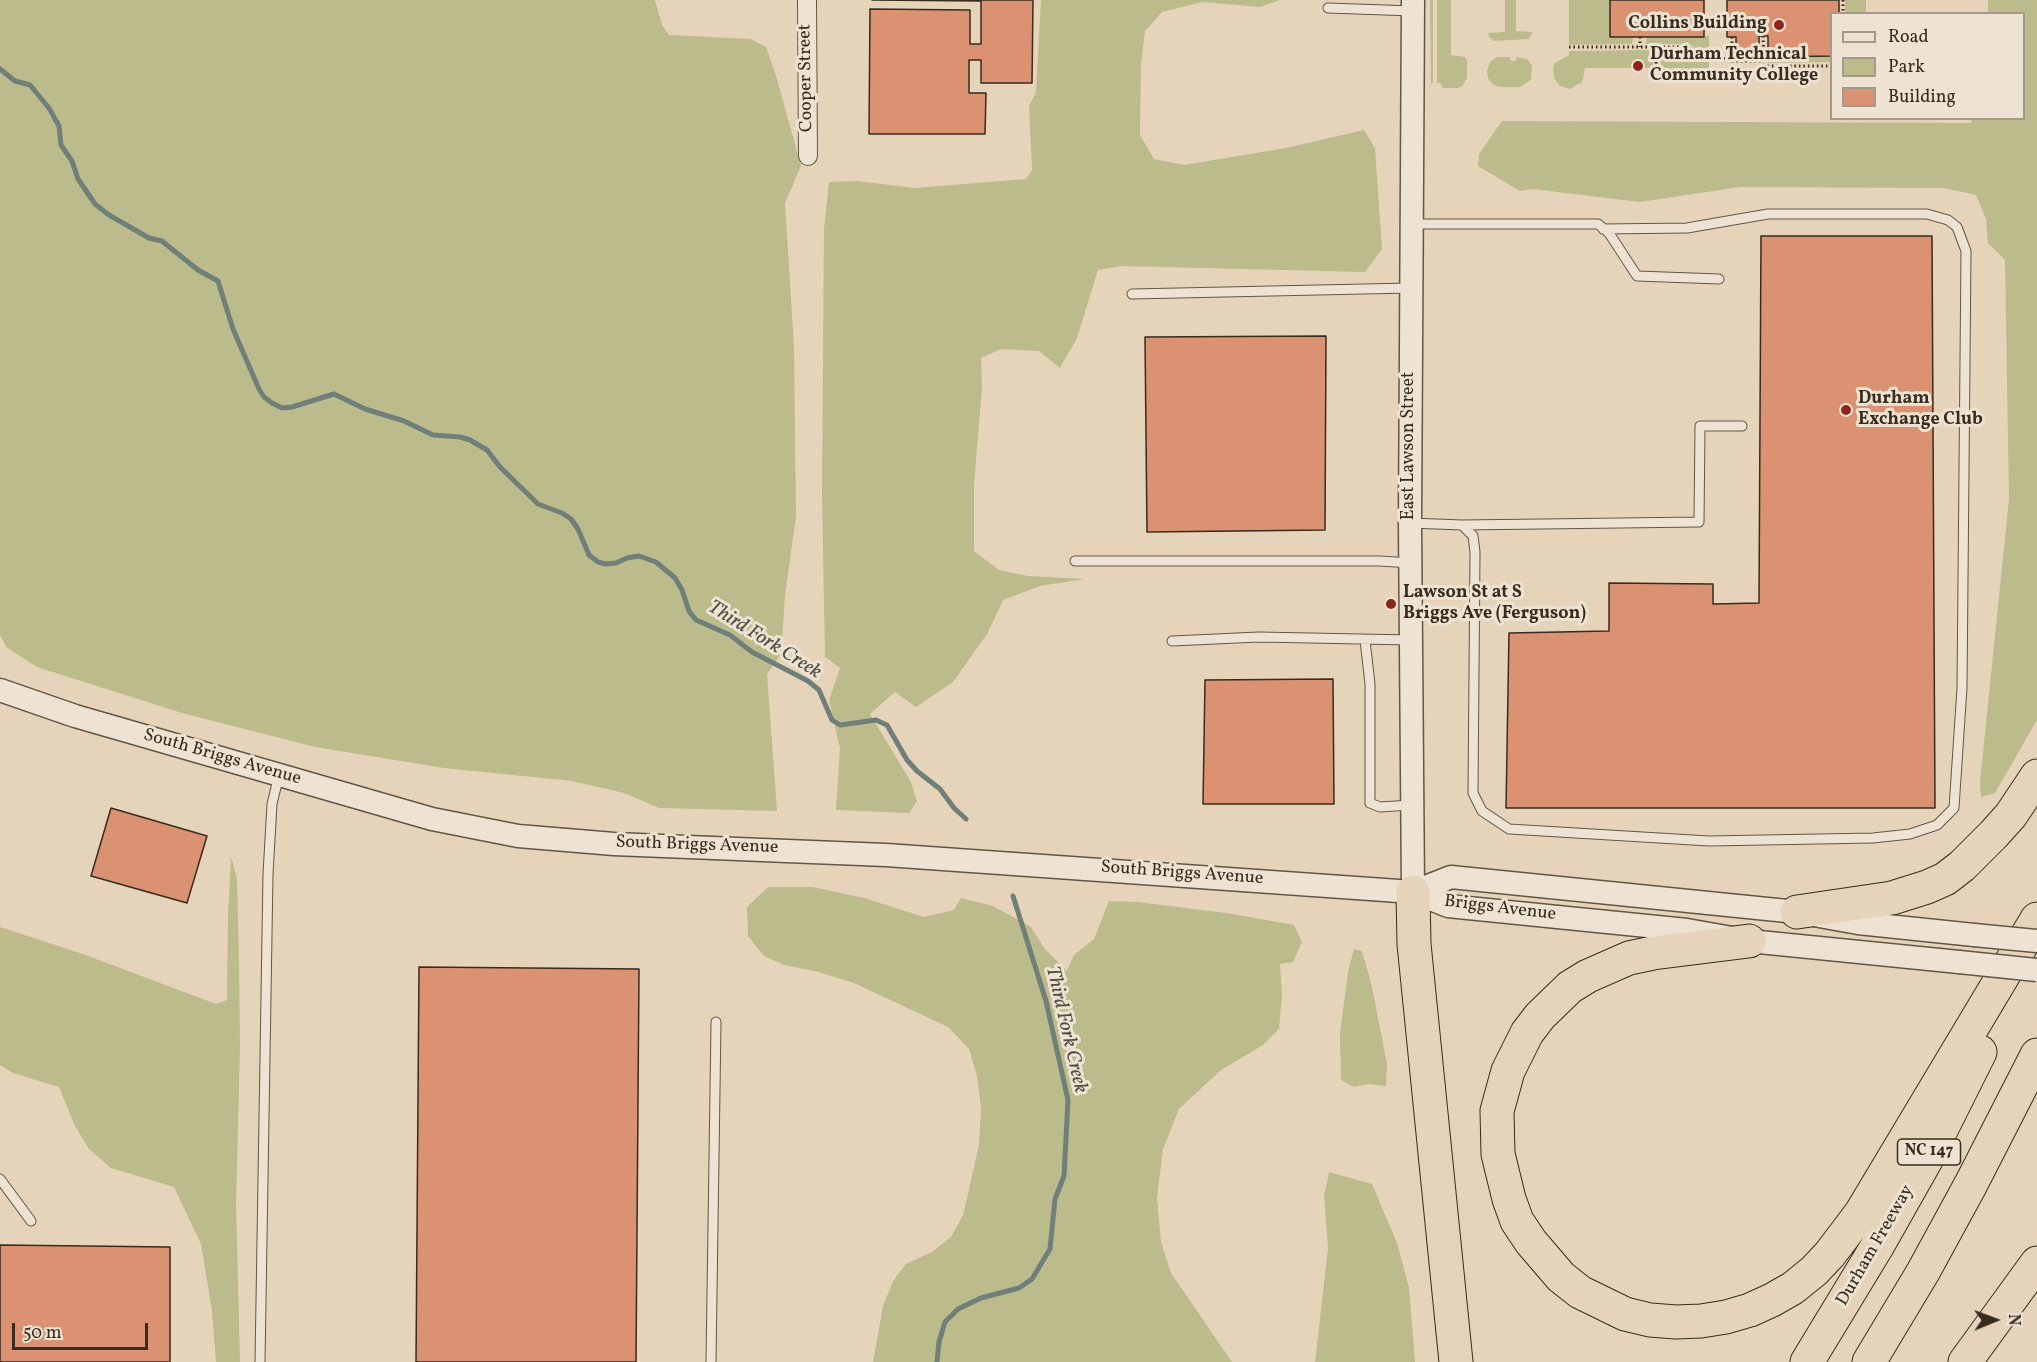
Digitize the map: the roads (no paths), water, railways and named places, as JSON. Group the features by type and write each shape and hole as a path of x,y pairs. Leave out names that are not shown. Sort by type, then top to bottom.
{"highway":[{"path":"1797,912 1892,898 1928,887 1944,879 1962,866 1994,834 2011,815 2037,776"},
{"path":"1413,892 1414,944 1456,1362"},
{"path":"1749,941 1629,958 1588,976 1570,987 1540,1016 1516,1052 1508,1071 1497,1111 1497,1143 1502,1177 1517,1221 1530,1242 1561,1277 1580,1292 1625,1314 1650,1320 1676,1322 1726,1317 1772,1300 1793,1288 1814,1271 1861,1213 2037,919"},
{"name":"Durham Freeway","path":"1807,1362 1926,1160 2037,934"},
{"name":"NC 147","path":"1869,1362 1923,1272 2037,1055"},
{"path":"1965,1362 2037,1263"}],"street":[{"name":"Cooper Street","path":"807,0 808,156"},
{"name":"East Lawson Street","path":"1413,5 1410,523 1413,892"},
{"name":"South Briggs Avenue","path":"0,690 75,716 432,819 518,836 566,841 886,855 1413,892"},
{"name":"Briggs Avenue","path":"1413,892 1451,877 1797,912 1858,923 2037,941"},
{"name":"Briggs Avenue","path":"1413,892 1448,906 1687,930 1749,941 2037,970"}],"lane":[{"path":"1328,8 1413,5"},
{"path":"1461,525 1473,536 1475,552 1473,792 1482,812 1509,829 1709,841 1873,838 1910,834 1937,825 1954,808 1962,688 1966,251 1957,227 1948,220 1928,214 1768,214 1687,228 1603,229"},
{"path":"1411,224 1598,224 1609,233 1637,276 1719,279"},
{"path":"1132,294 1411,288"},
{"path":"1410,523 1461,525 1699,522 1700,426 1742,426"},
{"path":"1075,561 1380,561 1411,563"},
{"path":"1172,641 1259,637 1411,640"},
{"path":"1365,640 1370,684 1370,803 1380,807 1413,805"},
{"path":"260,1362 268,874 272,804 279,775"},
{"path":"711,1362 716,1022"},
{"path":"0,1179 31,1221"}],"waterway":[{"name":"Third Fork Creek","path":"0,69 15,81 30,85 49,108 59,126 61,145 72,161 78,179 95,204 109,215 149,238 162,241 198,270 218,281 233,329 264,397 282,408 334,394 365,409 404,421 433,435 460,437 487,450 500,467 538,504 571,519 589,555 598,562 616,563 639,556 656,562 675,578 689,611 696,620 730,635 752,652 808,681 819,690 832,720 840,725 876,720 887,725 907,760 940,789 954,808 966,819"},
{"name":"Third Fork Creek","path":"937,1362 939,1342 945,1322 958,1309 981,1298 1019,1288 1032,1279 1050,1249 1055,1199 1064,1176 1068,1100 1046,1001 1013,896"}],"place":[{"name":"Collins Building","path":"1779,25"},
{"name":"Durham Technical Community College","path":"1638,66"},
{"name":"Durham Exchange Club","path":"1846,410"},
{"name":"Lawson St at S Briggs Ave (Ferguson)","path":"1391,604"}]}
